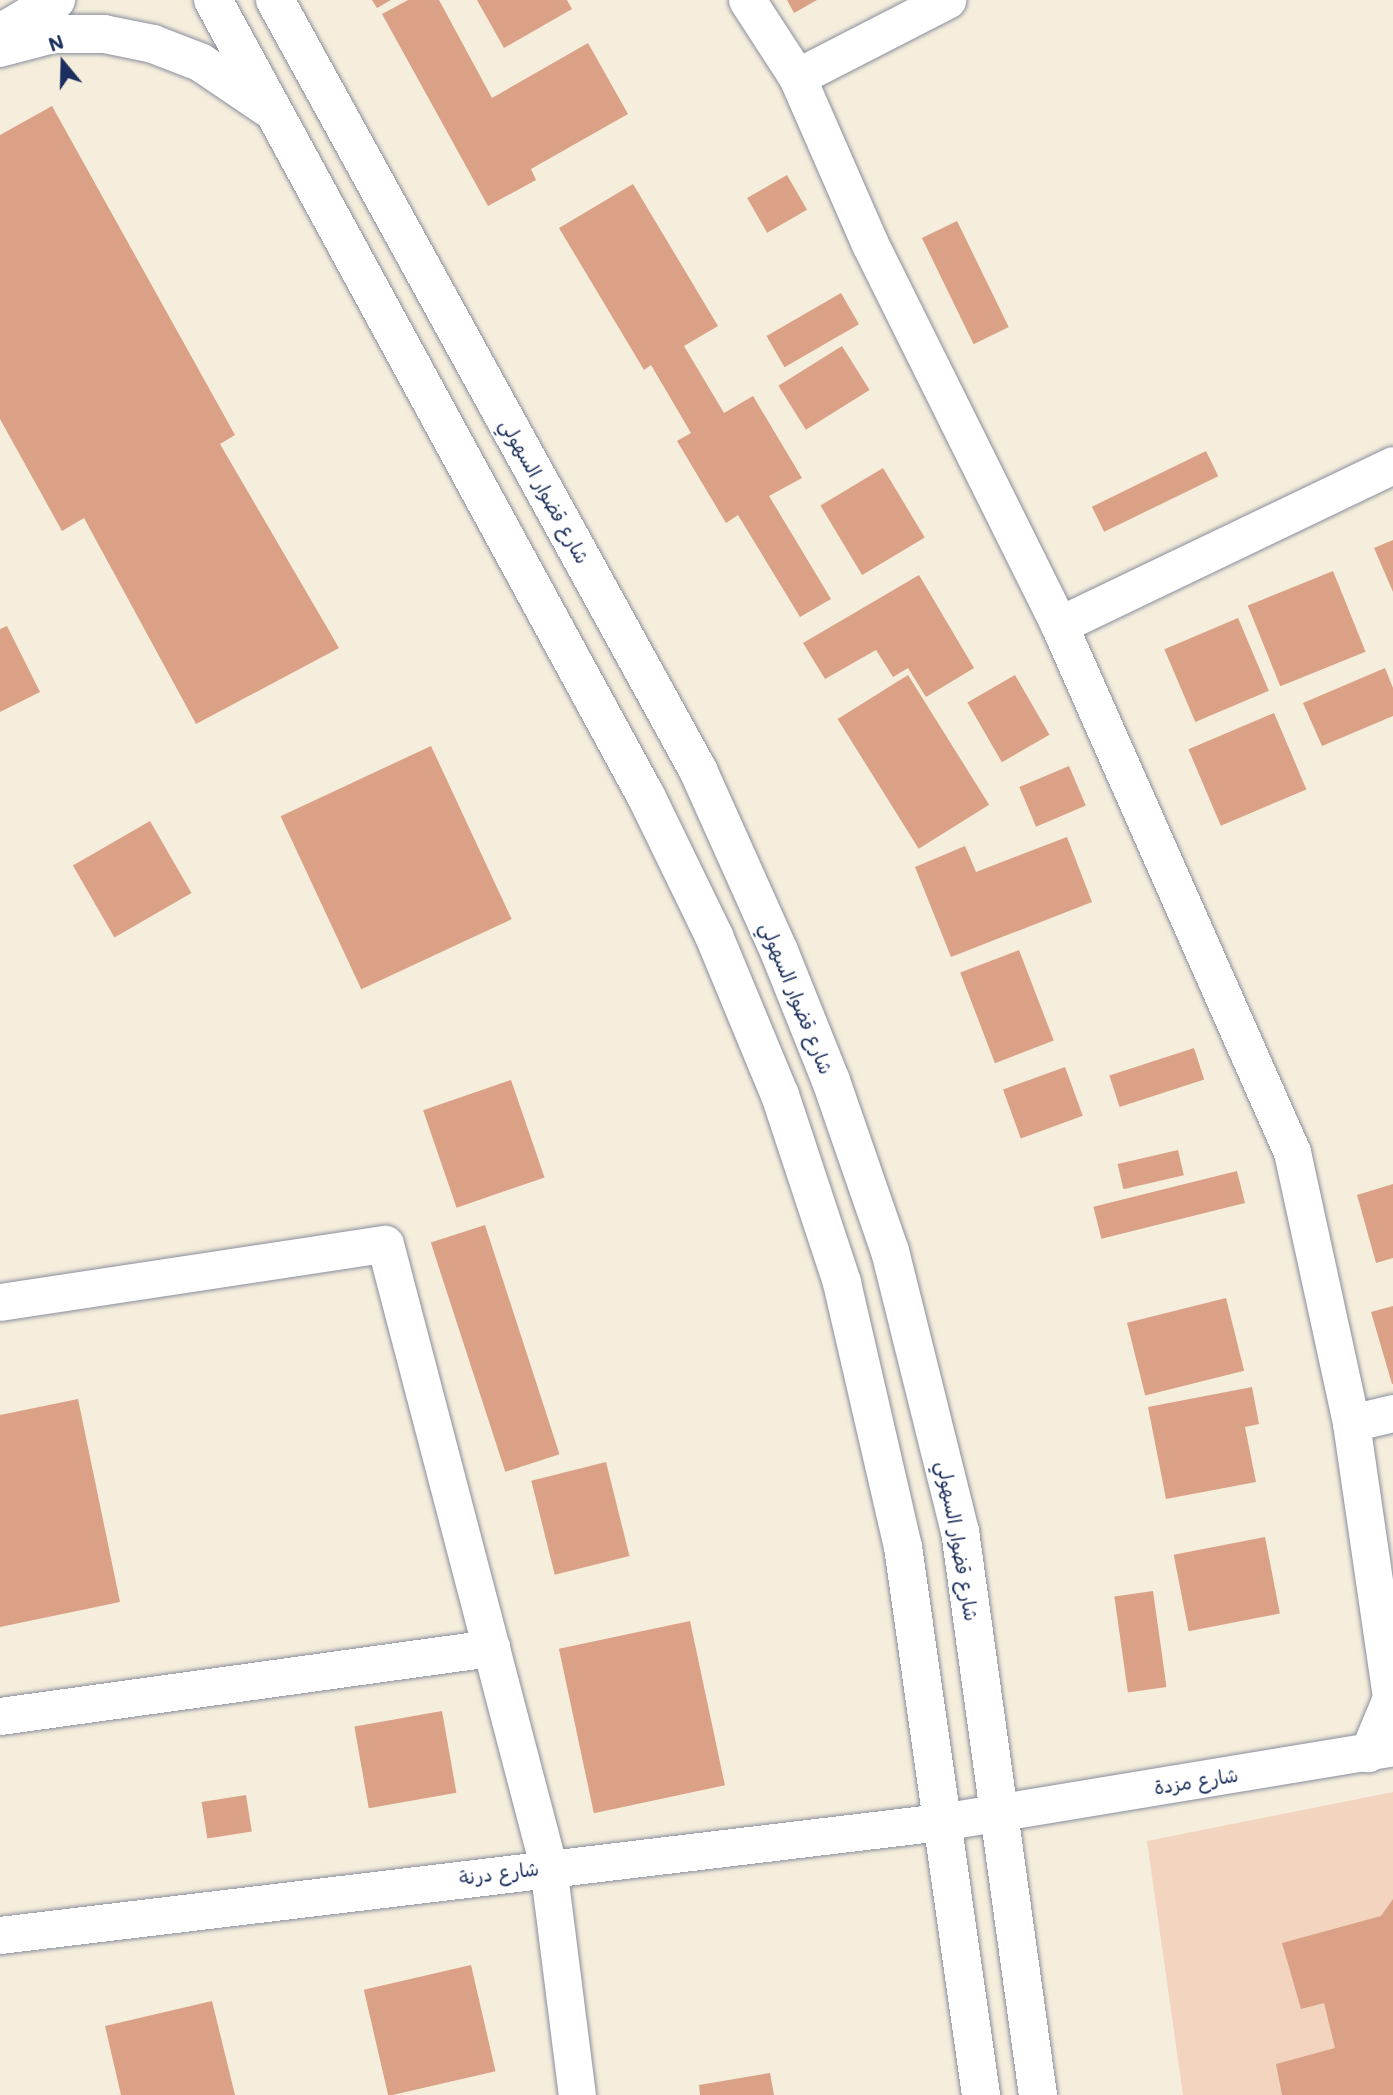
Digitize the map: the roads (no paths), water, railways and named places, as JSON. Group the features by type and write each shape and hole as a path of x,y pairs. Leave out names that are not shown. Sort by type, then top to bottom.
{"main road":[{"path":"0,33 56,0"},
{"path":"213,0 282,121 646,796 714,936 780,1095 842,1283 903,1547 981,2095"},
{"name":"شارع قضوار السهولي","path":"275,0 698,770 779,951 831,1081 890,1251 935,1422 960,1531 1038,2095"},
{"path":"0,48 53,34 104,34 153,44 200,62 244,88 282,121"}],"street":[{"path":"747,0 797,77 870,244 1059,625 1292,1152 1351,1423 1391,1698 1380,1750"},
{"path":"797,77 947,0"},
{"path":"1059,625 1393,465"},
{"path":"0,1302 385,1244 548,1866 577,2095"},
{"path":"1351,1423 1393,1413"},
{"path":"0,1716 491,1648"},
{"name":"شارع مزدة","path":"999,1812 1380,1750"},
{"name":"شارع درنة","path":"0,1935 548,1866 941,1822 999,1812"}]}
